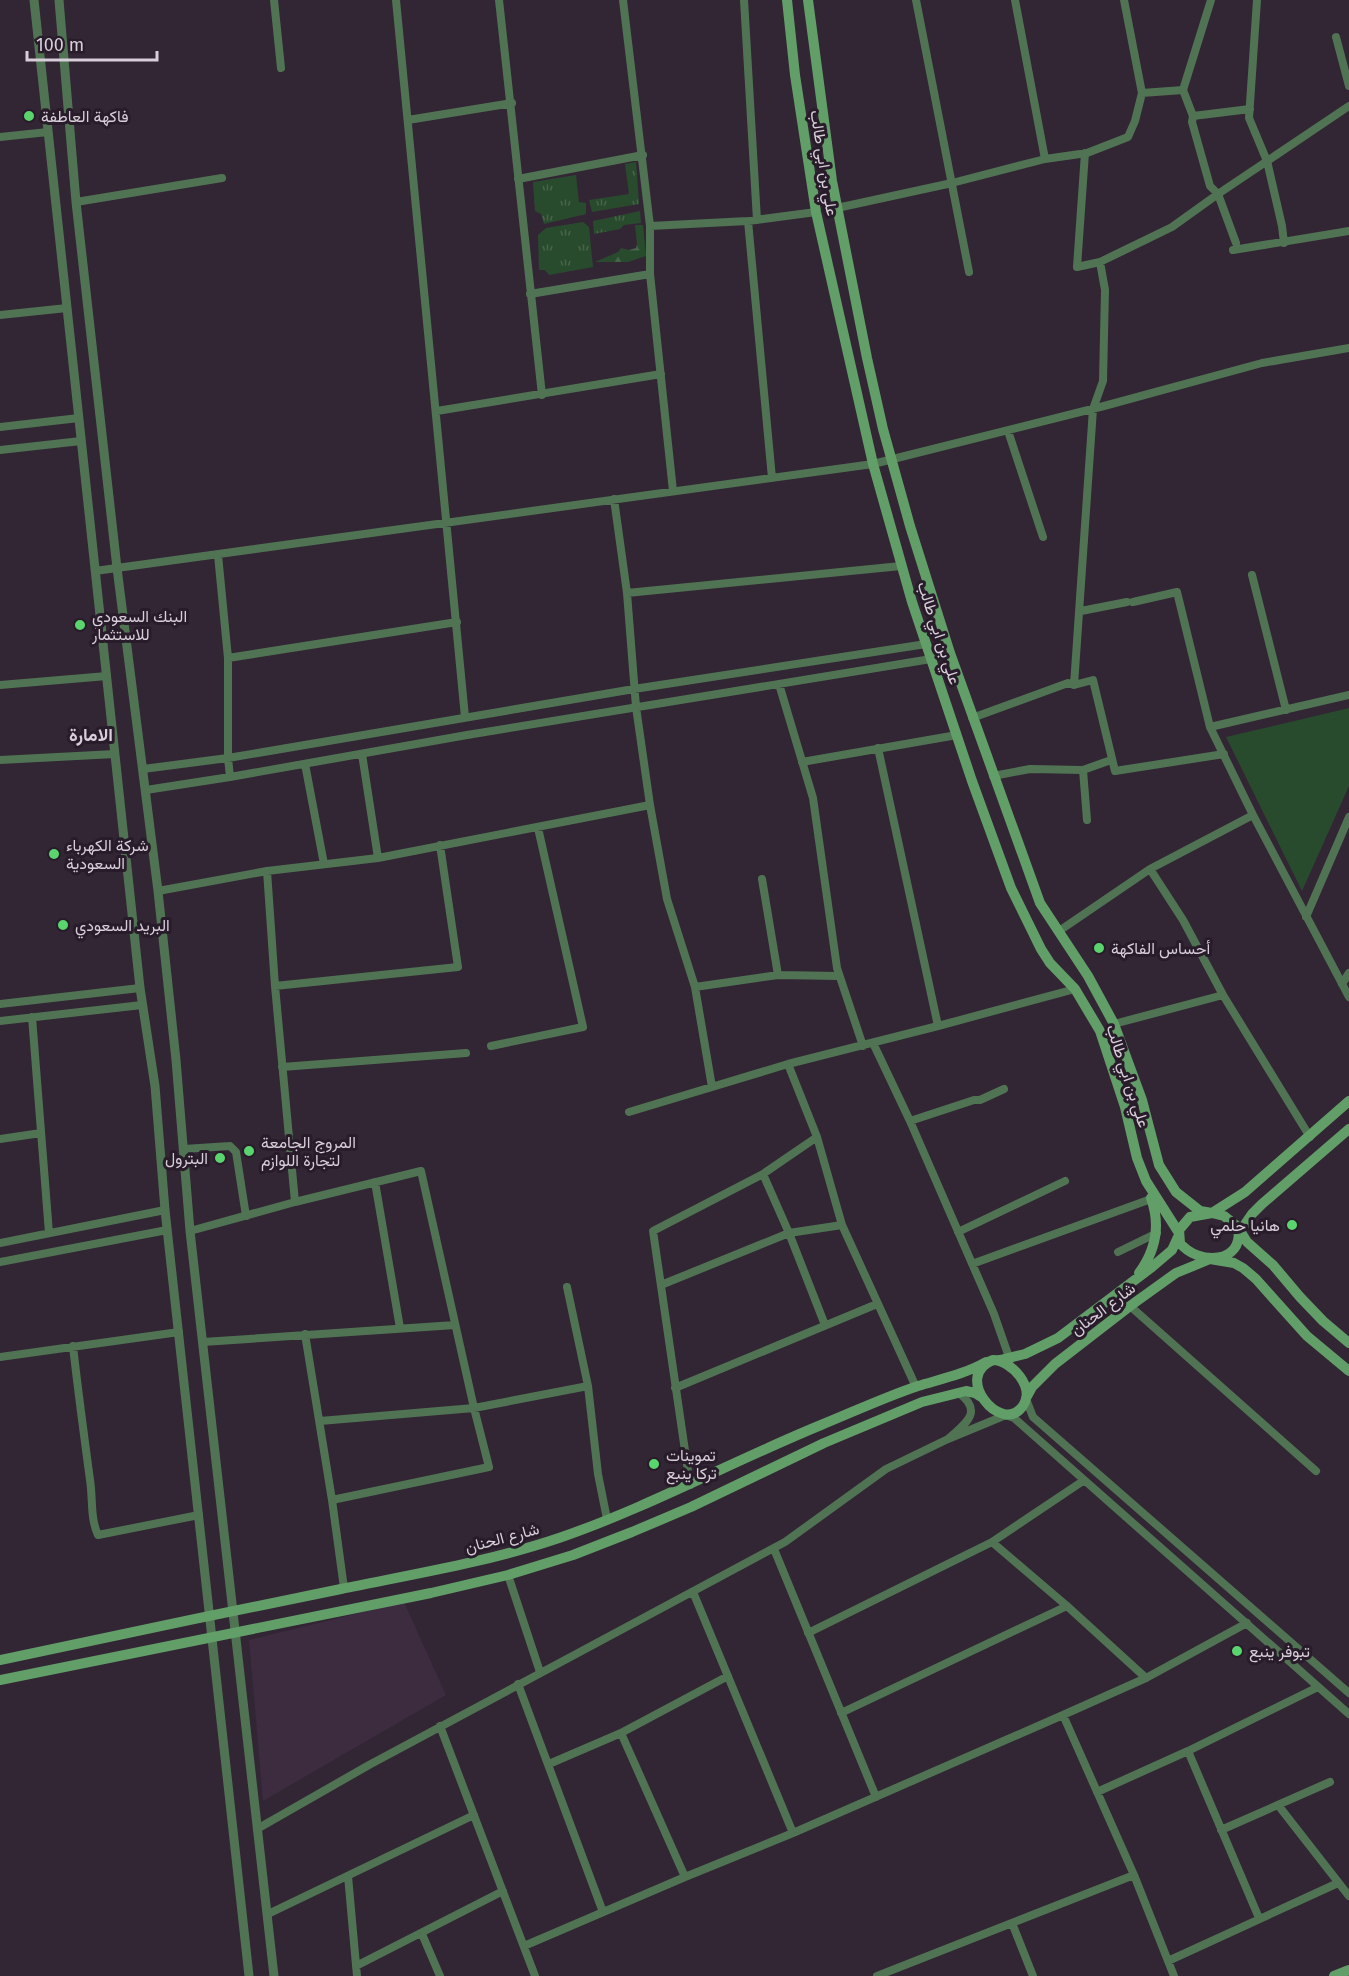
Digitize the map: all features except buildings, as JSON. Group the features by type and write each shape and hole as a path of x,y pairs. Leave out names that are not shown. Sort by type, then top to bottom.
{"main road":[{"name":"علي بن ابي طالب","path":"787,0 795,75 816,212 873,464 901,566 1011,888 1025,919 1050,963 1075,989 1100,1031 1125,1107 1137,1158 1146,1181 1178,1235"},
{"name":"علي بن ابي طالب","path":"808,0 832,181 869,368 916,547 972,718 1040,903 1096,990 1114,1024 1142,1100 1159,1165 1176,1192 1200,1211 1212,1213"},
{"path":"1212,1213 1245,1192 1349,1101"},
{"path":"1210,1259 1221,1257 1233,1249 1238,1241 1239,1230 1262,1204 1349,1129"},
{"path":"1129,1284 1147,1261 1157,1233 1156,1210 1146,1181"},
{"path":"1349,1343 1300,1298 1273,1265 1247,1242 1239,1230 1224,1216 1212,1213 1200,1214 1190,1217 1184,1223 1178,1235 1180,1243 1192,1255 1234,1263 1243,1268 1268,1291 1307,1336 1349,1371"},
{"name":"شارع الحنان","path":"1006,1359 1042,1347 1058,1338 1172,1250 1178,1235"},
{"name":"شارع الحنان","path":"1026,1398 1032,1387 1055,1365 1130,1306 1176,1272 1210,1259"},
{"path":"1006,1359 1021,1378 1025,1386 1026,1398 1022,1407 1006,1415 991,1408 983,1398 976,1378 986,1362 1006,1359"},
{"name":"شارع الحنان","path":"0,1660 511,1553 560,1538 690,1485 819,1426 916,1387 970,1371 986,1362"},
{"path":"0,1680 508,1575 573,1555 632,1532 701,1502 824,1443 922,1402 966,1391 983,1398"},
{"path":"1334,1976 1349,1970"}],"street":[{"path":"34,0 140,988 155,1086 167,1230 249,1976"},
{"path":"59,0 76,202 117,568 158,891 176,1060 190,1231 274,1976"},
{"path":"273,0 280,68"},
{"path":"396,0 465,717"},
{"path":"499,0 542,395"},
{"path":"623,0 643,155 650,226 650,274 673,491"},
{"path":"744,0 757,220"},
{"path":"916,0 969,272"},
{"path":"1015,0 1045,159"},
{"path":"837,208 952,183 1045,159 1085,153 1128,137 1136,121 1142,93 1124,0"},
{"path":"1212,0 1184,90 1193,116 1192,122 1210,186 1218,194 1235,247 1284,243 1349,231"},
{"path":"1257,0 1249,118 1267,161 1284,243"},
{"path":"1336,37 1349,86"},
{"path":"1142,93 1184,90"},
{"path":"408,120 512,104"},
{"path":"1085,153 1077,267 1100,262 1172,227 1349,106"},
{"path":"1193,116 1250,109"},
{"path":"0,137 48,132"},
{"path":"518,179 643,155"},
{"path":"76,202 222,178"},
{"path":"650,226 748,221 816,212"},
{"path":"748,221 772,478"},
{"path":"1074,685 1081,611 1084,522 1093,409 1103,381 1105,290 1100,262"},
{"path":"530,294 650,274"},
{"path":"0,315 67,308"},
{"path":"95,571 892,461 1262,363 1349,348"},
{"path":"437,411 661,374"},
{"path":"0,427 79,418"},
{"path":"1008,431 1043,537"},
{"path":"0,450 81,441"},
{"path":"614,500 627,593 636,707 650,805 667,899 695,987 712,1087"},
{"path":"218,555 228,658 230,777"},
{"path":"627,593 901,566"},
{"path":"1252,574 1286,710"},
{"path":"1081,611 1177,592 1210,727 1253,815 1349,998"},
{"path":"228,658 457,622"},
{"path":"143,769 228,758 634,689 926,644"},
{"path":"146,790 932,659"},
{"path":"0,685 107,676"},
{"path":"972,718 1068,683 1074,685 1093,680 1115,771 1224,754"},
{"path":"778,684 813,798 839,976 863,1046"},
{"path":"1210,727 1349,695"},
{"path":"802,762 957,735"},
{"path":"878,748 939,1026"},
{"path":"362,753 378,858"},
{"path":"0,760 115,754"},
{"path":"993,776 1030,769 1083,770 1111,760"},
{"path":"304,764 324,864"},
{"path":"1083,770 1087,820"},
{"path":"158,891 267,871 378,858 650,805"},
{"path":"1059,931 1150,869 1253,815"},
{"path":"1306,917 1349,818"},
{"path":"490,1046 583,1027 538,828"},
{"path":"275,986 458,968 440,845"},
{"path":"1150,869 1183,920 1223,995 1310,1137"},
{"path":"267,871 295,1202"},
{"path":"762,879 778,975"},
{"path":"1342,984 1349,973"},
{"path":"695,987 778,975 839,976"},
{"path":"0,1004 140,988"},
{"path":"629,1112 788,1064 1075,989"},
{"path":"1114,1024 1223,995"},
{"path":"0,1021 142,1005"},
{"path":"32,1017 49,1233"},
{"path":"873,1043 994,1314 1006,1359"},
{"path":"282,1067 466,1053"},
{"path":"788,1064 817,1137 842,1225 916,1387"},
{"path":"910,1122 980,1100 1004,1089"},
{"path":"0,1139 41,1133"},
{"path":"690,1485 653,1231 763,1174 817,1137"},
{"path":"184,1149 230,1146 236,1152 246,1216"},
{"path":"190,1231 421,1171 489,1467 332,1500"},
{"path":"763,1174 825,1325"},
{"path":"958,1232 1065,1181"},
{"path":"375,1182 400,1328"},
{"path":"972,1264 1151,1199"},
{"path":"0,1243 165,1210"},
{"path":"661,1285 789,1233 842,1225"},
{"path":"0,1262 167,1230"},
{"path":"1118,1252 1157,1233"},
{"path":"567,1287 588,1386 598,1474 607,1519"},
{"path":"675,1388 877,1304"},
{"path":"1130,1306 1316,1471"},
{"path":"203,1342 455,1325"},
{"path":"0,1357 179,1332"},
{"path":"304,1334 320,1421 344,1588"},
{"path":"73,1347 94,1527 98,1535 199,1515"},
{"path":"320,1421 474,1408 588,1386"},
{"path":"948,1439 967,1422 971,1415 968,1400 959,1393"},
{"path":"1026,1398 1033,1417 1349,1693"},
{"path":"257,1829 440,1726 774,1548 886,1469 948,1439 1006,1415 1020,1423 1349,1714"},
{"path":"808,1633 992,1542 1083,1481"},
{"path":"992,1542 1068,1606 1146,1678"},
{"path":"774,1548 876,1797"},
{"path":"508,1575 540,1672"},
{"path":"693,1592 794,1833"},
{"path":"841,1713 1068,1606"},
{"path":"524,1946 794,1833 1146,1678 1247,1623"},
{"path":"549,1764 621,1733 728,1676"},
{"path":"518,1684 603,1912"},
{"path":"1097,1792 1188,1751 1318,1687"},
{"path":"1063,1715 1134,1875 1174,1976"},
{"path":"440,1726 535,1976"},
{"path":"621,1733 685,1877"},
{"path":"1188,1751 1258,1918"},
{"path":"1221,1830 1330,1782"},
{"path":"1278,1805 1349,1896"},
{"path":"268,1914 474,1815"},
{"path":"878,1976 1134,1875"},
{"path":"348,1876 357,1976"},
{"path":"1168,1961 1338,1882"},
{"path":"356,1966 503,1891"},
{"path":"1012,1923 1033,1976"},
{"path":"422,1934 440,1976"}],"shaded area":[{"path":"404,1602 446,1695 263,1801 249,1640"}],"green space":[{"path":"636,162 639,204 592,212 589,200 629,194 625,164"},
{"path":"576,175 579,202 586,203 586,214 544,224 541,214 535,211 533,182"},
{"path":"640,211 641,223 624,225 620,229 594,234 593,221"},
{"path":"583,222 589,227 593,267 549,275 545,270 539,270 538,235 546,228"},
{"path":"635,225 643,225 646,256 628,262 595,262 618,252 621,248 629,250 636,248"},
{"path":"1349,708 1349,786 1302,891 1226,737"}],"place":[{"name":"فاكهة العاطفة","path":"29,116"},
{"name":"البنك السعودي للاستثمار","path":"80,625"},
{"name":"شركة الكهرباء السعودية","path":"54,854"},
{"name":"البريد السعودي","path":"63,925"},
{"name":"أحساس الفاكهة","path":"1099,948"},
{"name":"المروج الجامعة لتجارة اللوازم","path":"249,1151"},
{"name":"البترول","path":"220,1158"},
{"name":"هانيا حلمي","path":"1292,1225"},
{"name":"تموينات تركا ينبع","path":"654,1464"},
{"name":"تبوفر ينبع","path":"1237,1651"}],"district":[{"name":"الامارة","path":"91,735"}]}
